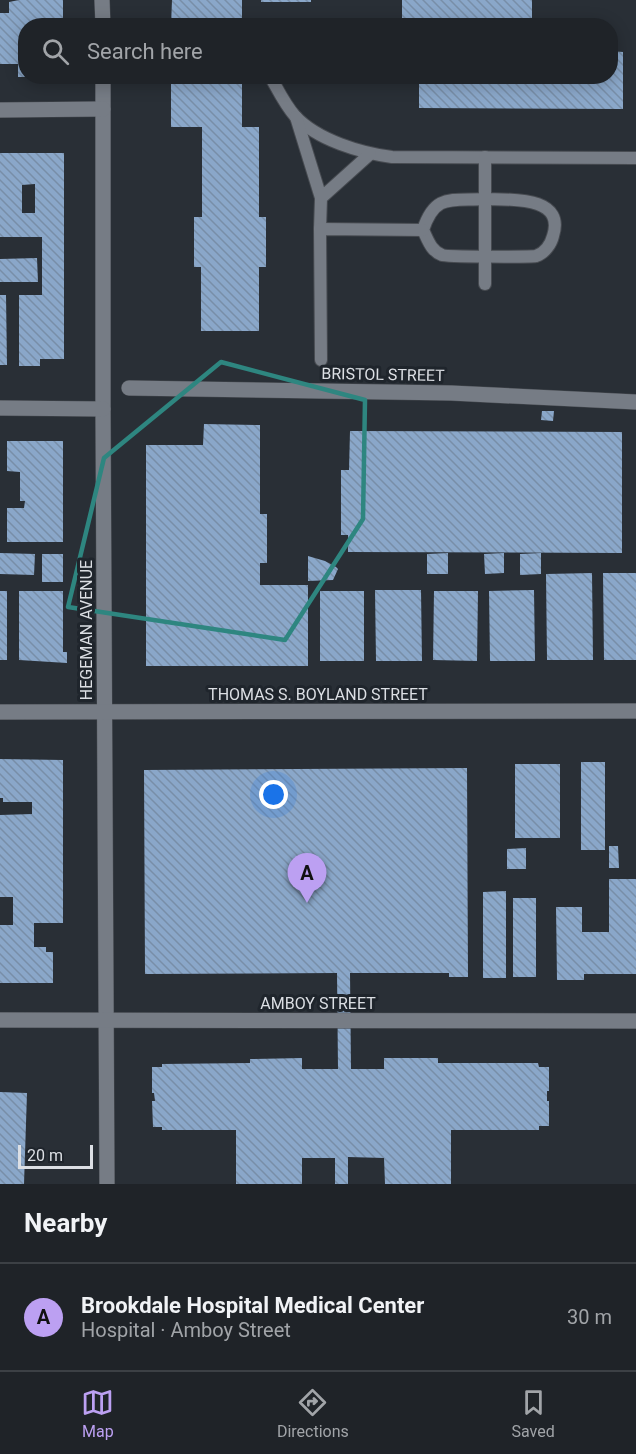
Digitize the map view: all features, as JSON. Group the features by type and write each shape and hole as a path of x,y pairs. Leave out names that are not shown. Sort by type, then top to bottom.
{"street":[{"path":"102,0 103,18"},
{"name":"HEGEMAN AVENUE","path":"103,84 107,1184"},
{"path":"0,110 103,110"},
{"name":"BRISTOL STREET","path":"129,388 451,393 636,402"},
{"path":"0,408 103,409"},
{"name":"THOMAS S. BOYLAND STREET","path":"0,712 636,711"},
{"name":"AMBOY STREET","path":"0,1020 636,1021"}],"lane":[{"path":"275,84 296,117 321,198 321,360"},
{"path":"296,117 321,135 370,154 392,157 636,158"},
{"path":"321,198 370,154"},
{"path":"485,157 485,284"},
{"path":"485,200 525,201 542,204 552,216 555,230 550,245 536,256 444,256 431,247 423,230 429,213 443,201 485,200"},
{"path":"320,229 423,230"}],"highlighted area":[{"path":"221,362 365,400 363,519 285,640 68,607 104,458"}],"building":[{"path":"63,0 63,18 18,18 18,64 0,64 0,13 9,13 9,2"},
{"path":"172,0 242,0 242,18 171,18"},
{"path":"261,0 311,0 311,2 261,2"},
{"path":"402,0 532,0 532,18 402,18"},
{"path":"618,52 623,52 623,109 419,108 419,84 618,84"},
{"path":"171,84 242,84 242,127 259,127 259,217 266,217 266,267 259,267 259,331 201,331 201,267 194,267 194,217 202,217 202,127 171,127"},
{"path":"0,153 64,153 64,359 40,359 40,366 19,366 19,295 42,295 42,237 0,237","holes":["35,184 35,213 22,213 22,185"]},
{"path":"37,258 38,282 0,282 0,259"},
{"path":"0,295 6,295 7,365 0,365"},
{"path":"542,411 554,411 553,421 541,420"},
{"path":"204,424 260,425 260,514 267,514 267,563 260,563 260,585 308,585 308,666 146,666 146,445 203,445"},
{"path":"350,431 622,432 622,553 348,552 348,535 341,535 341,470 349,470"},
{"path":"7,441 63,441 63,542 7,542 7,508 24,508 25,501 20,501 20,472 7,471"},
{"path":"0,553 35,554 34,575 0,574"},
{"path":"448,553 448,574 427,574 427,554"},
{"path":"504,553 504,573 485,574 484,554"},
{"path":"541,553 541,574 520,575 520,554"},
{"path":"42,554 63,554 63,582 42,582"},
{"path":"308,556 336,567 338,569 333,580 308,581"},
{"path":"592,573 593,660 547,660 546,574"},
{"path":"603,573 636,573 636,660 604,660"},
{"path":"375,590 421,590 422,661 376,661"},
{"path":"534,590 535,661 490,661 489,591"},
{"path":"0,591 7,591 7,660 0,660"},
{"path":"19,591 63,591 63,652 67,652 67,663 19,660"},
{"path":"320,591 364,591 364,661 320,661"},
{"path":"434,591 478,591 477,661 433,660"},
{"path":"0,759 63,760 63,923 34,923 34,947 46,947 46,952 53,952 53,983 0,983 0,925 13,925 13,897 0,897 0,815 32,814 32,802 3,802 3,798 0,798"},
{"path":"581,762 605,762 605,850 581,850"},
{"path":"515,764 560,764 560,838 515,838"},
{"path":"467,768 468,977 449,977 449,973 350,973 351,1069 384,1069 384,1058 438,1058 438,1063 538,1063 539,1067 549,1067 547,1101 549,1101 549,1126 539,1126 539,1130 451,1130 451,1184 385,1184 384,1158 348,1157 348,1184 335,1184 335,1158 302,1158 302,1184 236,1184 236,1130 162,1130 162,1127 153,1127 152,1101 155,1101 154,1093 152,1093 152,1067 162,1067 162,1064 250,1063 250,1059 302,1058 302,1069 338,1069 337,973 145,974 144,770"},
{"path":"609,846 618,846 619,868 609,868"},
{"path":"526,848 526,869 507,869 507,849"},
{"path":"609,879 636,879 636,974 584,974 584,980 557,980 556,907 582,907 582,932 609,932"},
{"path":"506,891 506,978 483,978 483,892"},
{"path":"513,898 536,898 536,977 513,977"},
{"path":"0,1092 27,1093 24,1184 0,1184"}],"place":[{"name":"Brookdale Hospital Medical Center","path":"307,903"}]}
